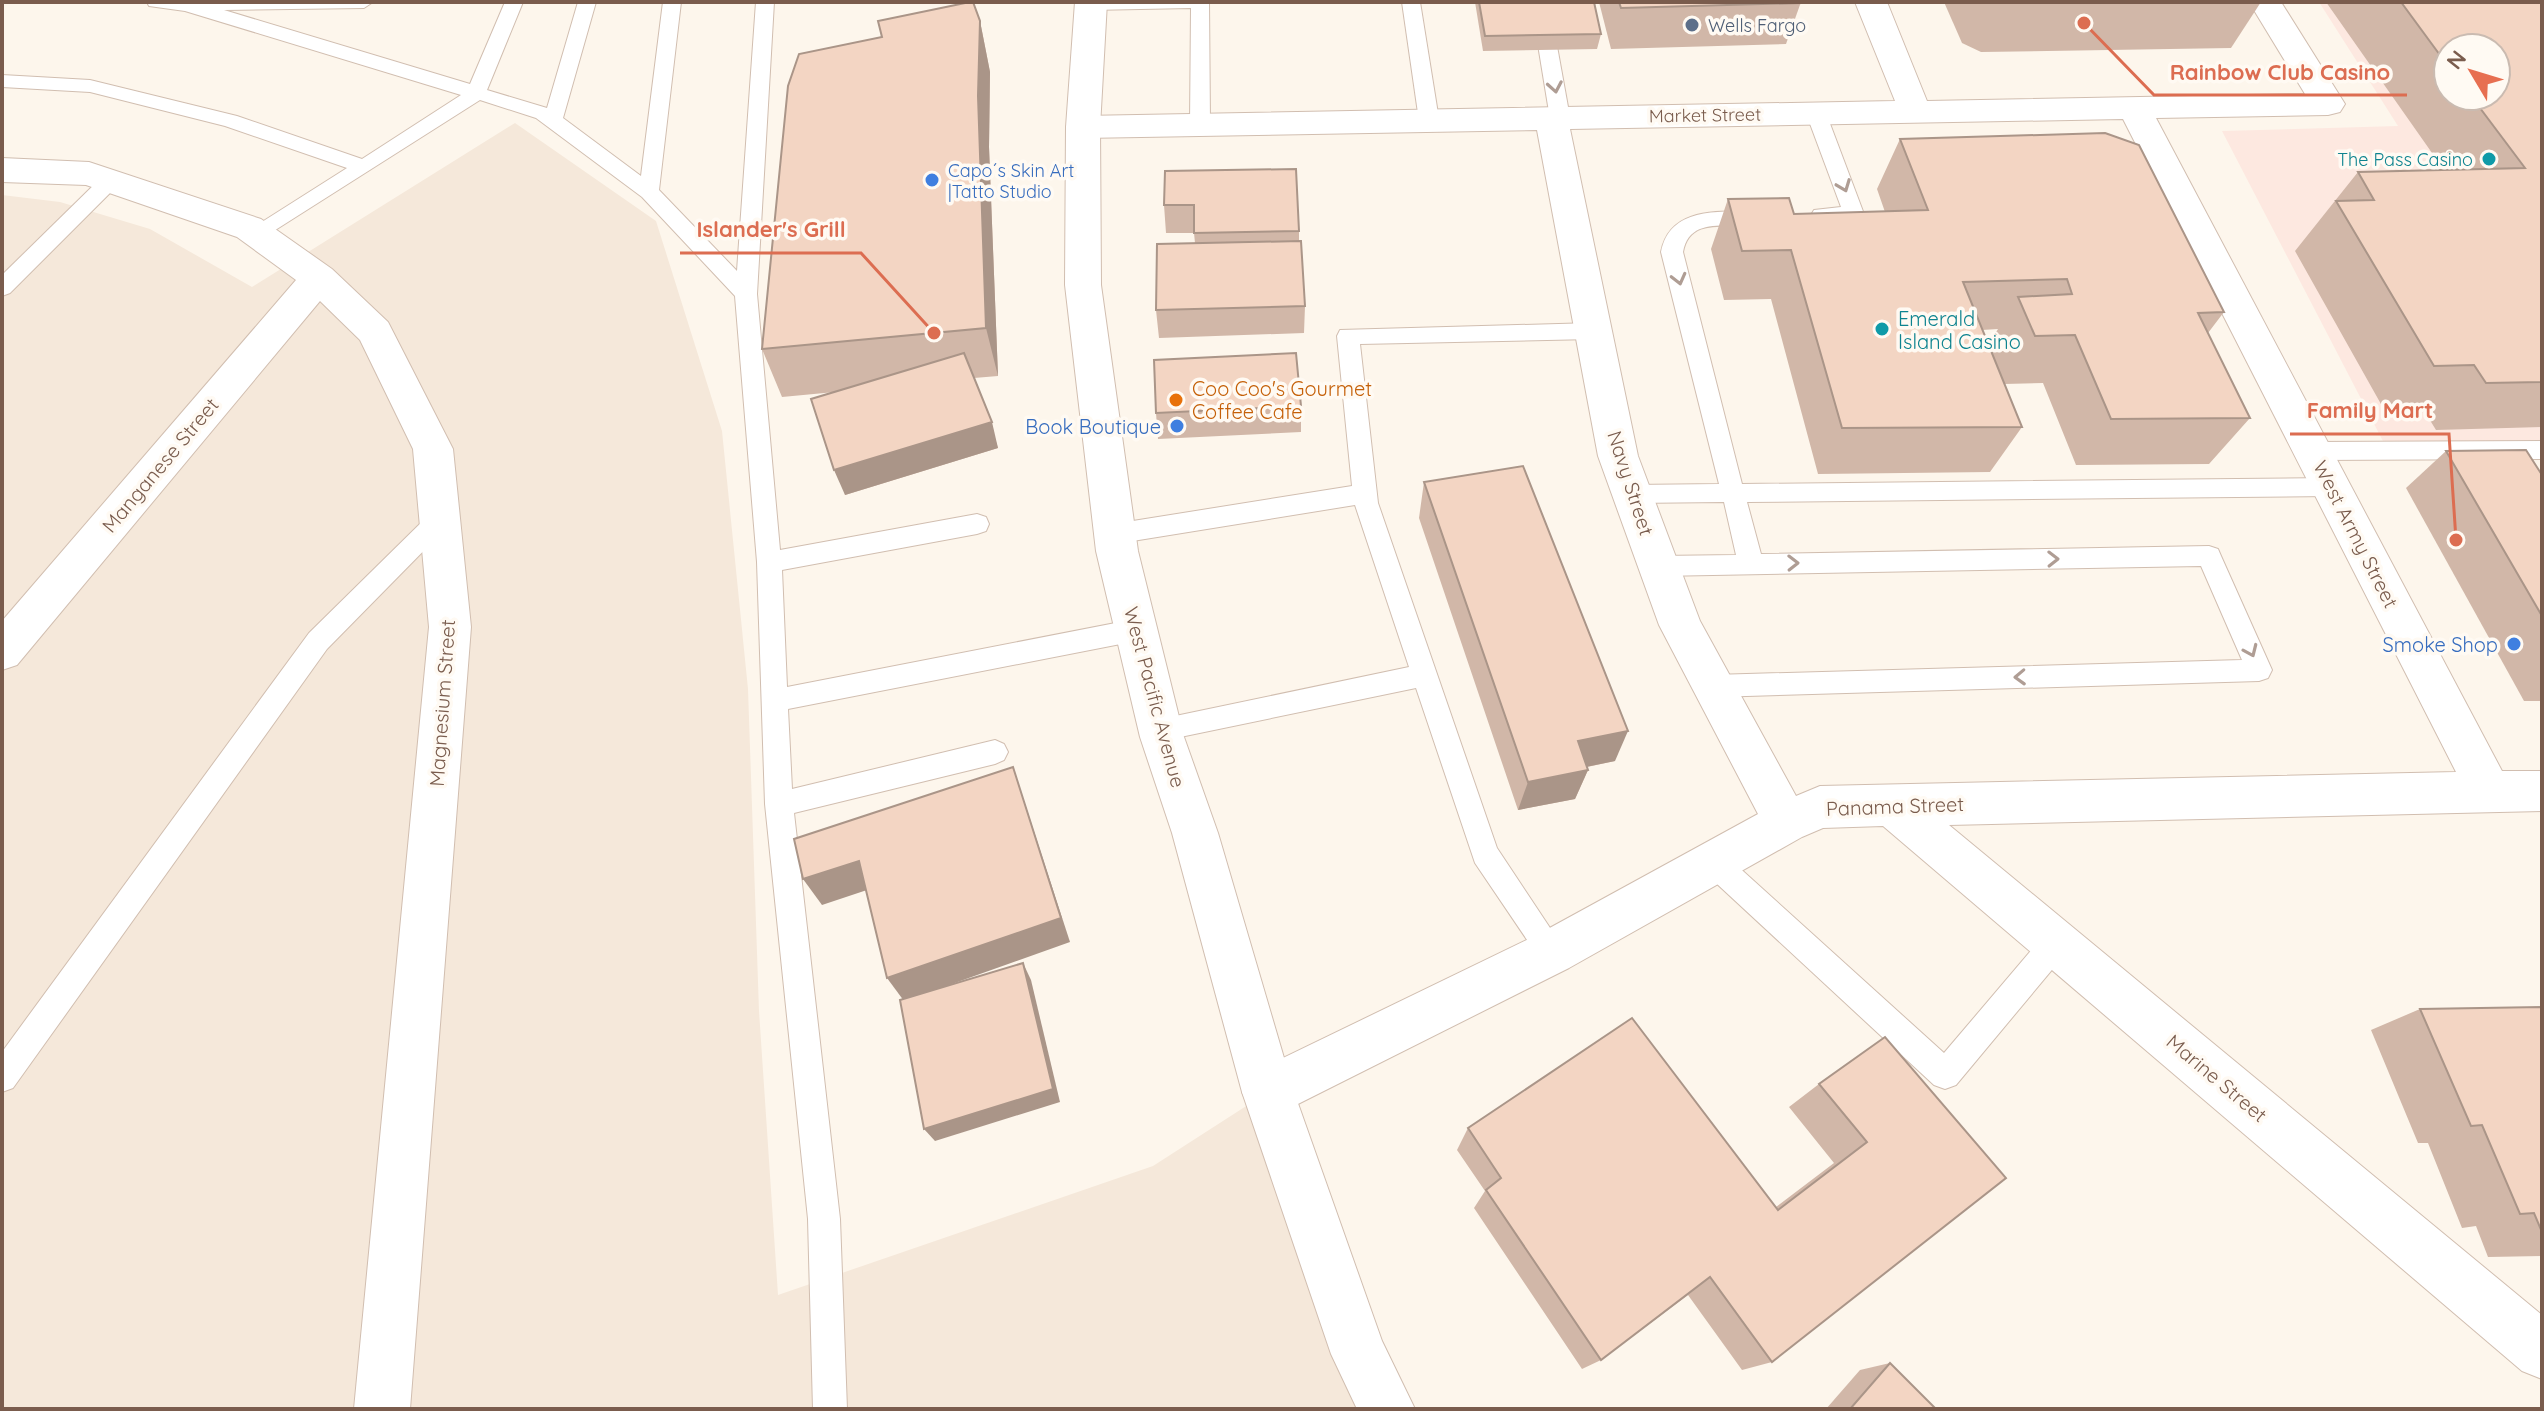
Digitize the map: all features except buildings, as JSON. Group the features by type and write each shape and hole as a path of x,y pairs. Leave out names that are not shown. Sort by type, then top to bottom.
{"street":[{"path":"1871,2 1915,111"},
{"name":"Market Street","path":"1083,127 2328,104 2265,2"},
{"name":"West Pacific Avenue","path":"1090,3 1083,127 1083,285 1114,534 1161,730 1195,833 1268,1092 1359,1354 1387,1409"},
{"name":"West Army Street","path":"2134,107 2489,792"},
{"name":"Navy Street","path":"1556,118 1618,456 1680,625 1786,822"},
{"name":"Magnesium Street","path":"2,170 89,174 249,228 319,278 375,332 433,449 450,627 382,1409"},
{"name":"Manganese Street","path":"2,652 319,278"},
{"name":"Panama Street","path":"1268,1092 1552,952 1786,822 1820,807 2542,791"},
{"name":"Marine Street","path":"1891,805 2542,1351"}],"lane":[{"path":"156,2 187,5 364,2"},
{"path":"258,234 476,94 514,2"},
{"path":"553,120 587,2"},
{"path":"649,192 672,2"},
{"path":"765,2 746,294 769,562 779,804 824,1219 830,1409"},
{"path":"1090,3 1191,2"},
{"path":"1200,2 1200,124"},
{"path":"1411,2 1429,120"},
{"path":"1540,2 1556,118"},
{"path":"187,5 543,113 649,192 746,294"},
{"path":"2,81 90,86 230,121 364,167"},
{"path":"1807,216 1854,214 1816,113"},
{"path":"2,288 110,181"},
{"path":"1751,564 1672,252 1673,238 1681,226 1697,221 1775,217"},
{"path":"1552,952 1485,854 1364,494 1348,336 1593,331"},
{"path":"2313,451 2542,450"},
{"path":"2499,451 2513,475"},
{"path":"1632,494 2331,487"},
{"path":"1114,534 1364,494"},
{"path":"2,1077 318,641 440,519"},
{"path":"769,562 977,524"},
{"path":"1659,566 2209,556 2259,670 1713,686"},
{"path":"777,700 1136,630"},
{"path":"1161,730 1424,675"},
{"path":"779,804 995,752"},
{"path":"1713,862 1945,1074 2056,943"}],"shaded area":[{"path":"2319,2 2542,2 2542,442 2385,445 2222,131 2398,126"},
{"path":"515,123 656,221 722,431 748,689 759,1011 778,1295 1153,1166 1268,1092 1387,1409 2,1409 2,195 60,202 150,229 252,287"}],"place":[{"name":"Rainbow Club Casino","path":"2084,23"},
{"name":"Wells Fargo","path":"1692,25"},
{"name":"The Pass Casino","path":"2489,159"},
{"name":"Capo´s Skin Art |Tatto Studio","path":"932,180"},
{"name":"Emerald Island Casino","path":"1882,329"},
{"name":"Islander's Grill","path":"934,333"},
{"name":"Coo Coo's Gourmet Coffee Cafe","path":"1176,400"},
{"name":"Book Boutique","path":"1177,426"},
{"name":"Family Mart","path":"2456,540"},
{"name":"Smoke Shop","path":"2514,644"}]}
